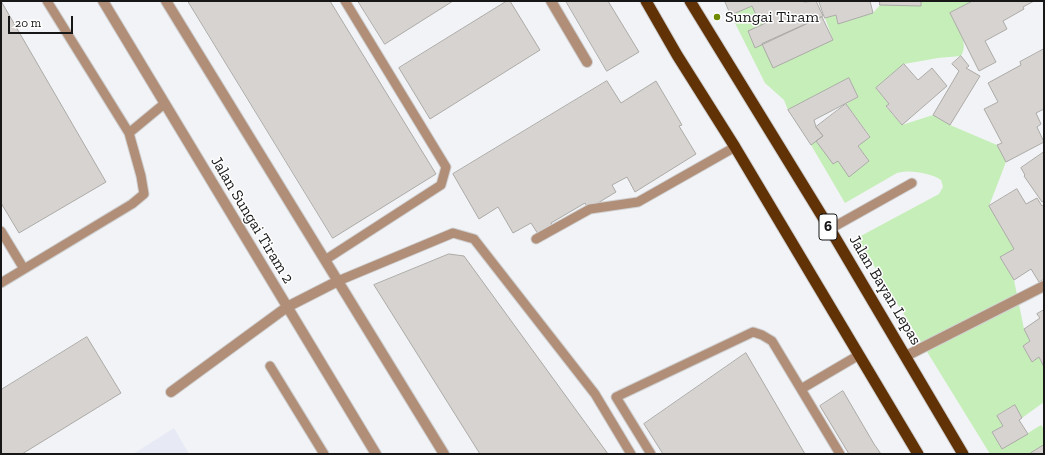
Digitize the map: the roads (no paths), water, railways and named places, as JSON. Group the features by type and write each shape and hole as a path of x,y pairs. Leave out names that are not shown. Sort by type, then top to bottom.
{"highway":[{"path":"646,1 677,55 735,147 918,454"},
{"name":"Jalan Bayan Lepas","path":"690,1 830,229 963,454"}],"street":[{"name":"Jalan Sungai Tiram 2","path":"103,1 376,454"},
{"path":"166,1 444,454"},
{"path":"551,1 588,62"},
{"path":"171,392 287,307 338,281"},
{"path":"906,356 1044,286"}],"lane":[{"path":"1,283 132,204 144,194 141,176 129,133 47,1"},
{"path":"325,260 441,185 446,167 345,1"},
{"path":"129,133 164,104"},
{"path":"536,239 590,209 638,202 735,147"},
{"path":"830,229 912,183"},
{"path":"1,230 24,269"},
{"path":"338,281 453,233 474,239 595,394 631,454"},
{"path":"651,454 616,397 753,332 772,341 840,454"},
{"path":"801,389 859,355"},
{"path":"270,366 324,454"}],"place":[{"name":"Sungai Tiram","path":"717,17"}]}
